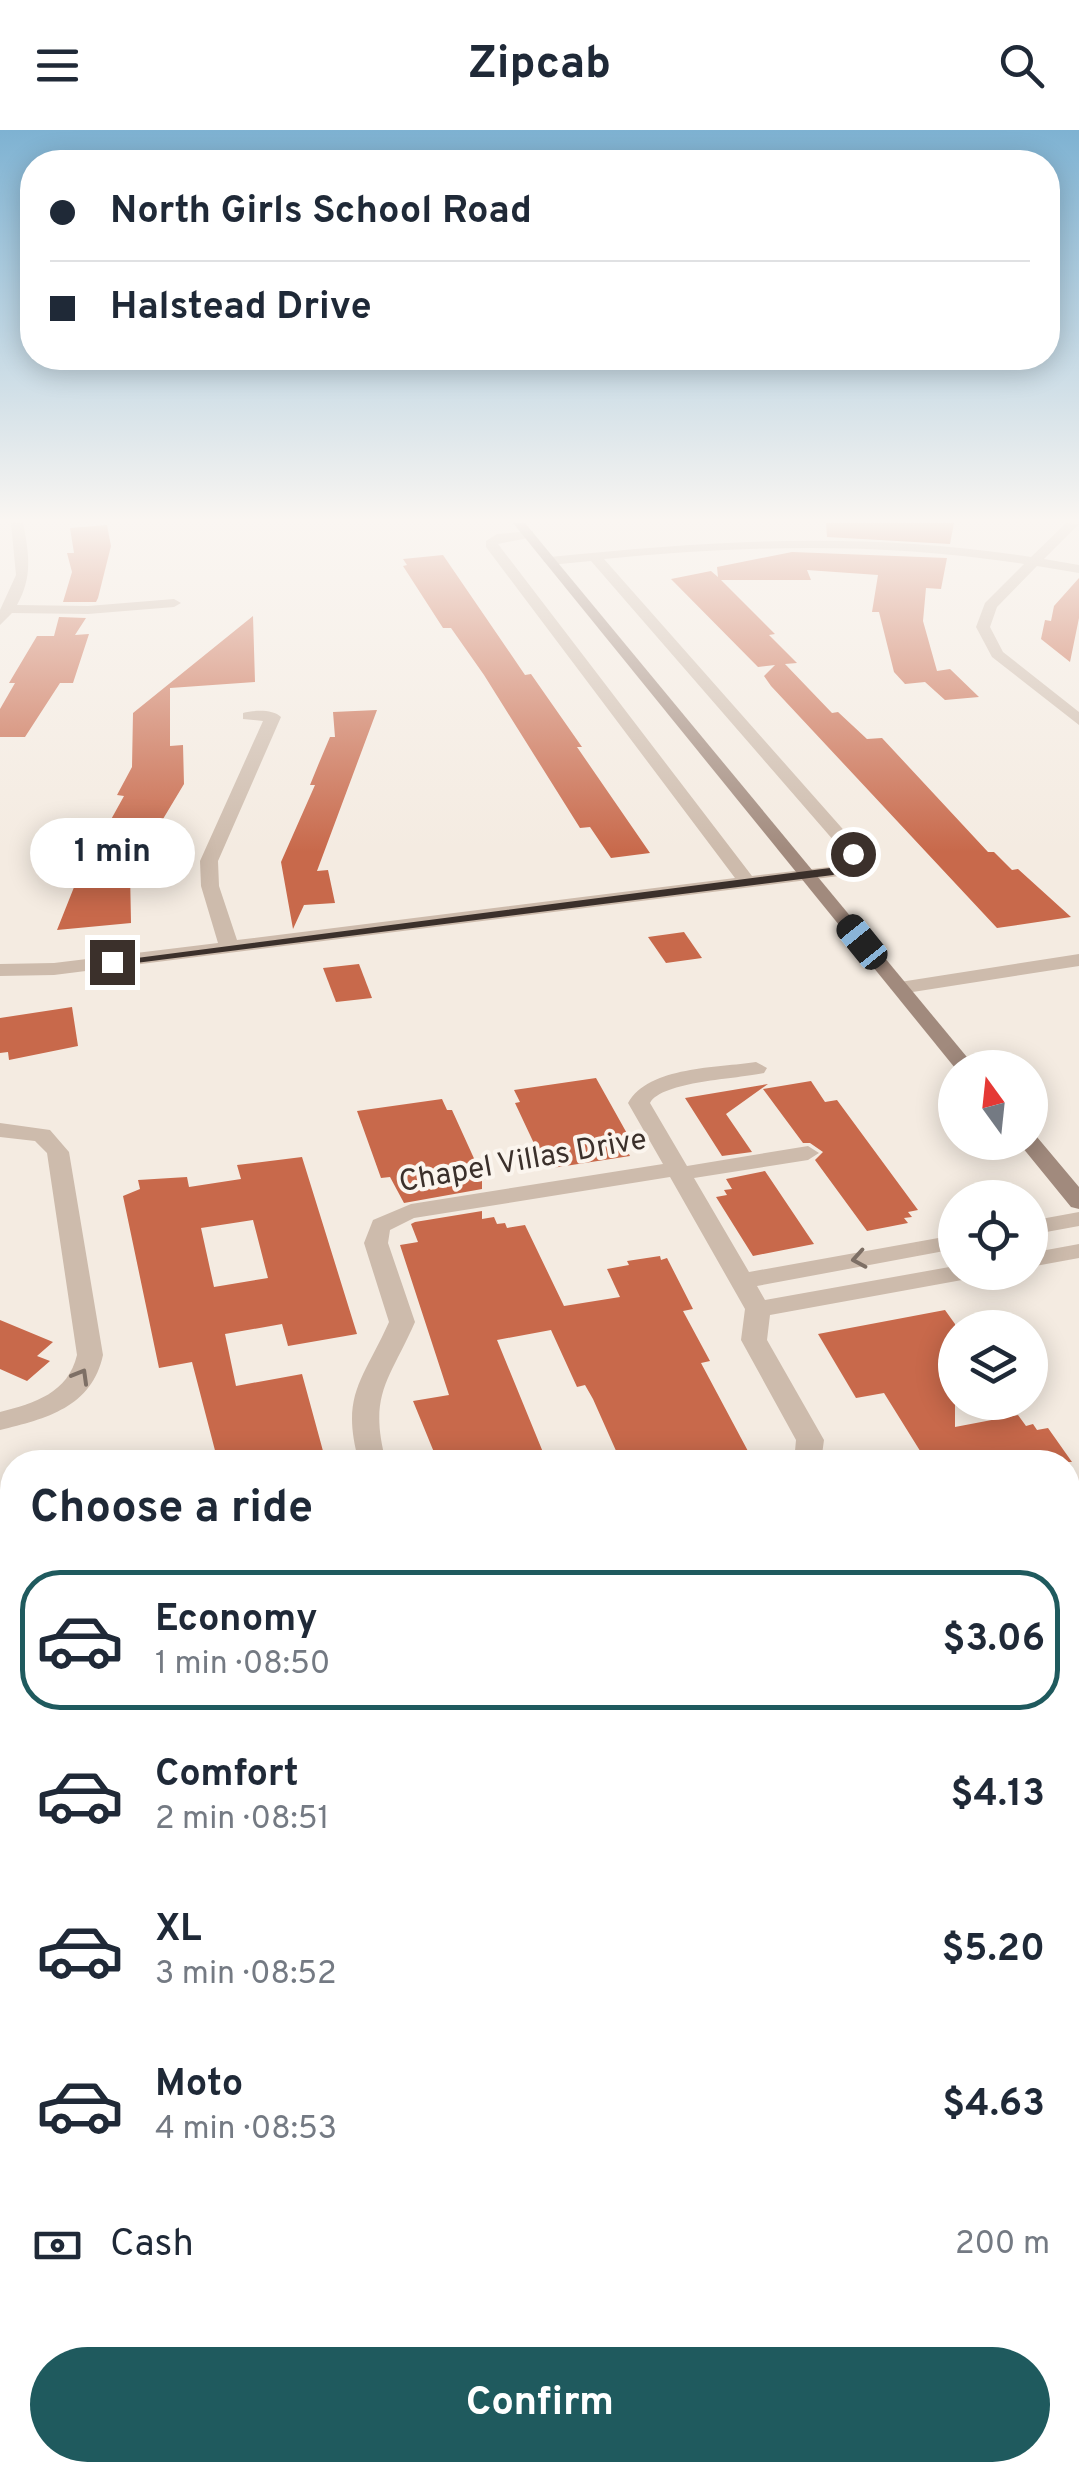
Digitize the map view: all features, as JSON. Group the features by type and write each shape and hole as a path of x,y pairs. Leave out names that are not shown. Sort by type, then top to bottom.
{"main road":[{"path":"608,633 951,1050"},
{"path":"1044,1160 1079,1202"}],"street":[{"path":"558,633 747,882"},
{"path":"0,970 54,969 806,875 839,870 850,863 852,852 661,633"},
{"path":"985,633 998,654 1079,720"},
{"path":"229,946 208,870 213,846 274,717 249,716"},
{"path":"900,988 1079,960"},
{"name":"Chapel Villas Drive","path":"756,1068 667,1082 645,1092 640,1103 758,1309"},
{"path":"0,1130 42,1136 58,1152 90,1355 84,1378 70,1393 44,1410 0,1422"},
{"name":"Chapel Villas Drive","path":"370,1450 361,1406 402,1322 376,1243 376,1232 382,1224 411,1211 808,1153"},
{"path":"1048,1225 1079,1219"},
{"path":"742,1281 938,1245"},
{"path":"1048,1257 1079,1252"},
{"path":"809,1450 810,1440 754,1340 758,1309 938,1276"}],"building":[{"path":"55,633 89,634 73,683 60,683 25,737 0,737 0,709 15,683 9,683 37,636 54,636"},
{"path":"232,633 254,633 255,682 170,688 170,746 183,745 184,784 163,819 157,818 130,872 131,923 57,930 88,852 93,852 124,796 117,795 132,767 133,713"},
{"path":"454,633 496,633 525,675 531,674 582,747 577,747 650,853 611,858 590,827 580,828"},
{"path":"724,633 774,633 769,635 797,663 785,664 832,713 838,712 867,739 882,738 988,852 994,852 1012,870 1018,869 1071,917 997,928 771,686 764,676 775,665 758,667"},
{"path":"884,633 926,633 937,671 950,669 979,697 945,700 925,682 905,684 894,672"},
{"path":"1042,633 1076,633 1070,662 1041,639"},
{"path":"377,710 317,871 328,870 335,903 304,905 293,929 281,862 315,785 310,785 330,737 335,737 333,712"},
{"path":"684,932 702,958 666,963 648,937"},
{"path":"359,964 372,998 336,1002 323,968"},
{"path":"72,1007 78,1046 9,1060 8,1052 0,1053 0,1018"},
{"path":"596,1078 629,1137 621,1139 630,1156 546,1169 515,1103 520,1102 514,1090"},
{"path":"811,1081 825,1102 837,1100 918,1210 908,1212 912,1217 904,1218 908,1223 867,1231 815,1160 823,1152 803,1143 763,1089"},
{"path":"768,1084 726,1114 752,1152 722,1156 685,1098"},
{"path":"442,1099 447,1110 452,1110 482,1176 482,1189 404,1203 390,1177 381,1178 357,1111"},
{"path":"302,1157 357,1334 288,1346 282,1324 225,1334 236,1386 302,1374 323,1450 215,1450 192,1362 159,1368 123,1196 140,1189 138,1180 187,1177 189,1187 241,1179 237,1165","holes":["253,1220 268,1278 214,1287 201,1228"]},
{"path":"765,1171 814,1244 753,1256 716,1197 727,1195 724,1190 732,1189 726,1179"},
{"path":"482,1211 482,1219 494,1217 497,1224 505,1223 507,1228 525,1225 564,1306 620,1297 607,1269 629,1265 627,1261 667,1258 693,1309 683,1311 710,1361 701,1363 747,1450 616,1450 593,1399 585,1385 577,1387 551,1330 497,1340 542,1450 433,1450 413,1401 449,1395 400,1245 418,1242 411,1224"},
{"path":"938,1311 938,1420 955,1420 955,1427 992,1420 1022,1420 1037,1430 1048,1428 1064,1450 920,1450 884,1393 856,1398 818,1334"},
{"path":"0,1320 53,1342 37,1356 50,1361 27,1381 0,1369"}],"route":[{"path":"112,962 833,872 850,863 853,854"}]}
